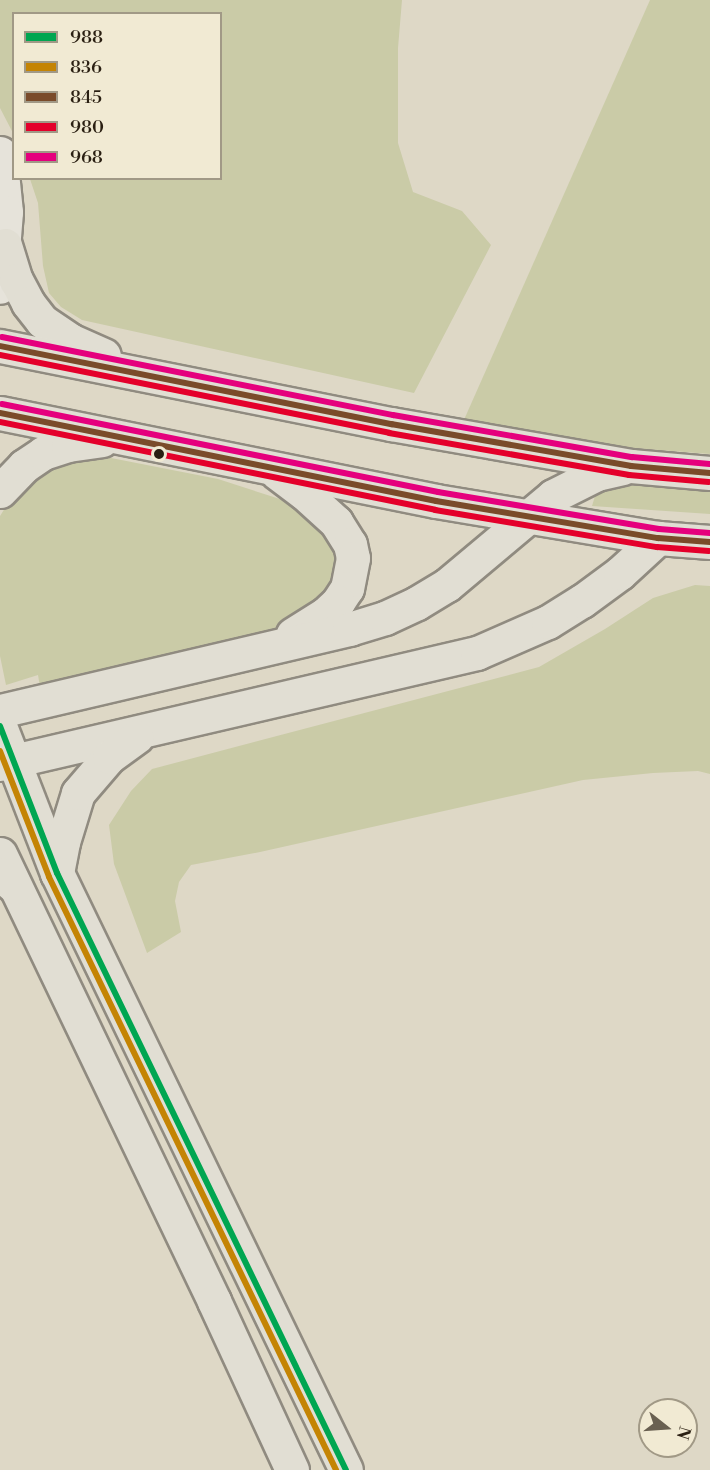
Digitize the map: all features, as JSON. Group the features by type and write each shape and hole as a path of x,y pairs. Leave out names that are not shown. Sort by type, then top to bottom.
{"main road":[{"path":"5,245 16,280 28,303 42,321 70,340 161,377"},
{"path":"0,346 391,424 631,466 710,472"},
{"path":"0,413 436,501 658,538 710,542"},
{"path":"0,491 24,466 43,453 68,445 136,439"},
{"path":"0,711 268,646 349,629 417,603 447,585 479,560 527,515 575,484 597,474 631,466"},
{"path":"268,646 308,626 338,602 346,588 353,558 350,544 336,522 303,492 270,468"},
{"path":"7,762 477,653 548,622 582,601 620,573 658,538"},
{"path":"0,726 7,762 57,873 346,1470"},
{"path":"57,873 63,842 78,793 109,757 130,740 154,728"},
{"path":"0,854 7,880 214,1301 292,1470"}],"street":[{"path":"0,153 5,182 5,245 0,287"}],"green space":[{"path":"0,0 402,0 398,48 398,143 413,192 462,211 491,245 414,393 82,320 61,307 49,293 43,266 38,203 30,180 222,180 222,12 12,12 12,131 0,108"},
{"path":"650,0 710,0 710,454 620,447 463,422"},
{"path":"101,456 218,479 306,510 336,539 339,579 300,619 271,631 40,687 38,675 6,685 0,656 0,516 16,491 57,463"},
{"path":"625,482 710,485 710,514 592,506 595,496"},
{"path":"695,585 710,586 710,774 698,771 653,773 583,780 260,852 191,865 179,882 175,901 181,932 147,953 114,864 109,825 131,791 152,769 539,667 653,598"}],"transit line":[{"name":"968","path":"2,337 393,415 632,457 710,464"},
{"name":"845","path":"0,346 391,424 631,466 710,473"},
{"name":"980","path":"0,355 389,433 629,475 709,482"},
{"name":"968","path":"2,404 438,492 659,529 710,533"},
{"name":"845","path":"0,413 436,501 658,538 710,542"},
{"name":"980","path":"0,422 435,510 657,547 709,551"},
{"name":"988","path":"0,726 57,873 346,1470"},
{"name":"836","path":"0,751 49,877 336,1470"}]}
